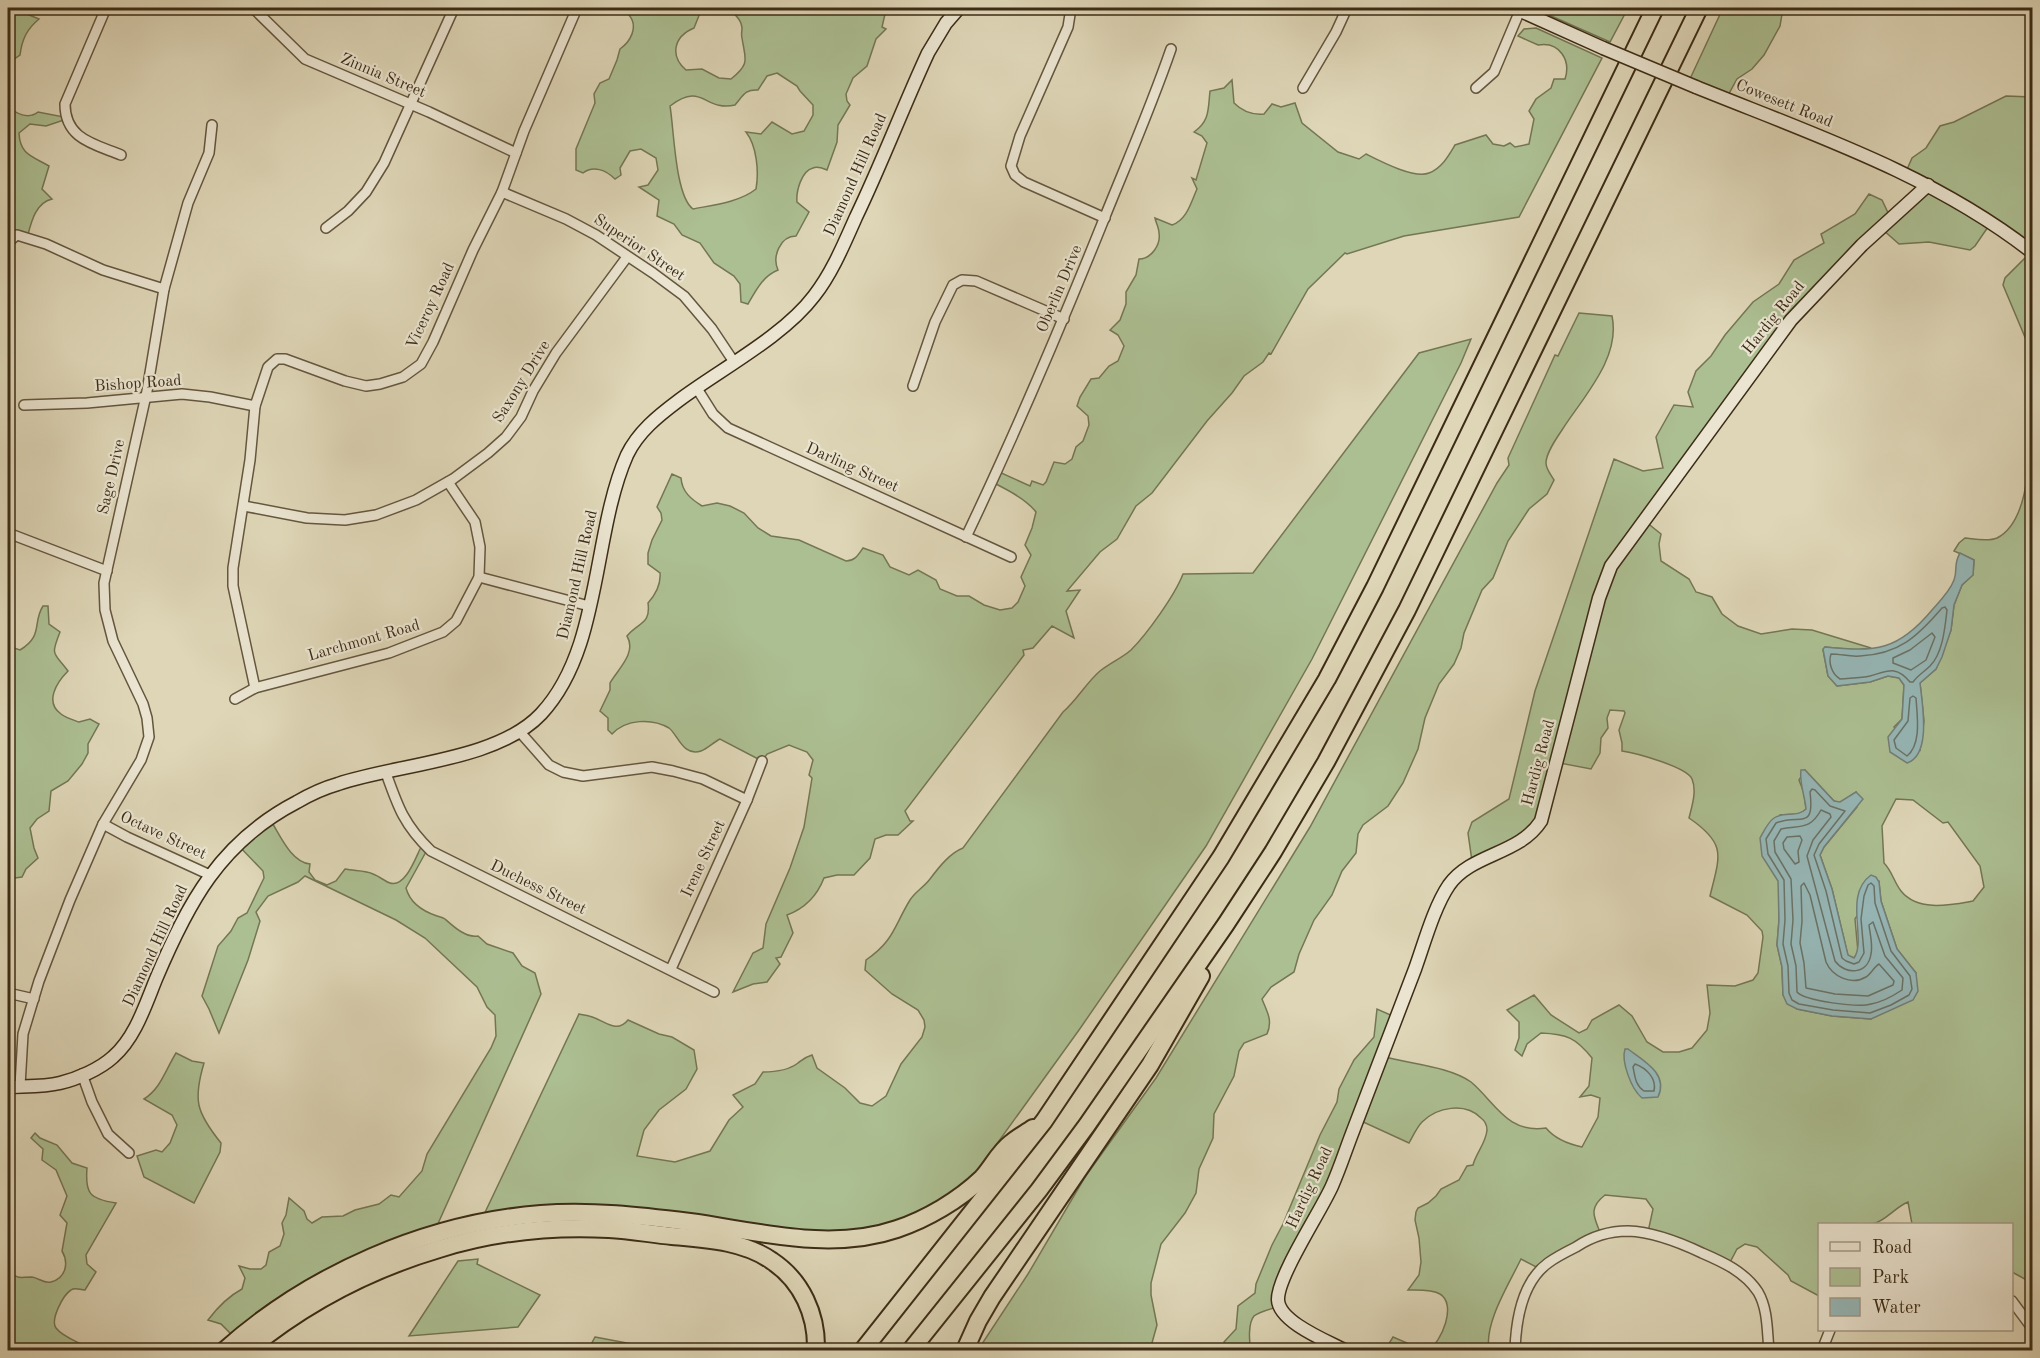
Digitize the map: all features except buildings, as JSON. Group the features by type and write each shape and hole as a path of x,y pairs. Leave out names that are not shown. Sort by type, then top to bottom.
{"highway":[{"path":"863,1350 1044,1121 1221,857 1327,679 1406,525 1655,8"},
{"path":"965,1350 992,1297 1156,1056 1254,882 1342,733 1402,621 1699,8"},
{"path":"911,1350 1039,1190 1087,1125 1254,882"},
{"path":"225,1350 309,1288 410,1243 477,1224 541,1214 599,1213 825,1239 873,1235 896,1230 940,1209 962,1194 981,1178 1010,1144 1044,1121"},
{"path":"248,1350 288,1320 327,1296 387,1266 440,1248 475,1240 522,1232 581,1228 640,1231 707,1239 747,1248 758,1253 782,1267 800,1289 815,1325 816,1350"}],"street":[{"path":"106,8 65,104 65,117 70,129 85,139 121,155"},
{"name":"Zinnia Street","path":"253,8 305,59 516,153"},
{"path":"264,17 270,8"},
{"path":"326,228 348,211 366,192 384,163 454,8"},
{"name":"Viceroy Road","path":"255,688 233,586 233,568 244,506 255,406 268,367 277,359 285,359 345,381 366,386 403,377 421,364 434,342 473,250 501,192 577,8"},
{"name":"Diamond Hill Road","path":"14,1086 58,1083 112,1059 127,1042 143,1012 186,914 210,875 224,858 259,826 295,802 338,784 484,748 519,731 539,716 555,695 575,659 610,507 634,441 657,416 780,329 813,298 835,262 928,53 946,23 959,8"},
{"path":"1071,8 1068,27 1020,136 1011,166 1015,175 1024,182 1105,218"},
{"path":"1303,88 1347,8"},
{"path":"1476,88 1494,72 1518,8"},
{"name":"Cowesett Road","path":"1518,8 1602,48 1853,149 1928,185 2005,231 2032,252"},
{"name":"Oberlin Drive","path":"966,537 1016,431 1064,319 1152,104 1171,49"},
{"name":"Sage Drive","path":"103,824 141,760 149,738 143,704 113,641 105,610 104,583 145,397 164,289 188,203 209,153 212,125"},
{"name":"Hardig Road","path":"1344,1350 1285,1316 1278,1304 1279,1294 1298,1251 1332,1186 1426,938 1447,889 1462,872 1518,844 1531,834 1540,821 1599,598 1611,566 1791,320 1854,253 1928,185"},
{"name":"Superior Street","path":"501,192 566,219 597,235 653,273 684,296 712,329 734,362"},
{"path":"8,242 16,235 46,244 103,270 164,289"},
{"name":"Saxony Drive","path":"244,506 307,518 345,520 376,515 416,500 448,482 506,437 520,417 532,391 556,353 627,256"},
{"path":"913,386 935,322 953,285 962,280 976,281 1064,319"},
{"name":"Darling Street","path":"696,387 713,414 728,428 1011,557"},
{"name":"Bishop Road","path":"24,405 87,403 182,394 255,406"},
{"name":"Larchmont Road","path":"235,699 255,688 389,653 427,640 443,632 456,621 479,577 480,547 475,522 448,482"},
{"path":"8,533 107,571"},
{"path":"479,577 589,606"},
{"path":"519,731 549,765 563,772 584,776 652,767 703,779 747,800"},
{"name":"Irene Street","path":"671,969 747,800 762,760"},
{"name":"Duchess Street","path":"386,773 399,811 413,834 431,851 714,992"},
{"path":"14,1086 23,1034 34,999 70,900 103,824"},
{"name":"Octave Street","path":"103,824 210,875"},
{"path":"8,993 34,999"},
{"path":"82,1074 92,1102 108,1134 129,1153"},
{"path":"1515,1350 1520,1307 1538,1273 1548,1263 1582,1243 1606,1233 1629,1231 1661,1237 1692,1248 1737,1270 1755,1288 1762,1300 1769,1350"},
{"path":"2013,1302 2032,1328"},
{"path":"1822,1350 1829,1331"}],"green space":[{"path":"8,8 15,8 39,19 26,35 20,55 10,62 8,67"},
{"path":"632,8 702,8 694,28 682,36 678,42 676,53 678,59 686,70 702,69 719,78 731,79 742,69 745,56 740,21 734,13 725,8 891,8 885,14 882,27 886,29 876,39 867,66 853,78 846,94 850,105 838,125 837,142 827,170 817,167 809,170 800,182 797,202 809,212 796,236 786,239 779,248 776,259 778,270 764,280 748,304 741,302 740,284 734,276 714,263 700,243 682,235 674,224 657,216 659,200 639,187 648,185 658,170 656,158 641,149 630,151 620,168 621,175 615,179 608,173 595,169 583,173 576,170 576,149 595,103 594,94 600,83 609,79 620,49 632,34 633,24 629,15","holes":["777,73 797,86 813,105 813,115 804,131 792,134 772,122 761,134 746,132 753,144 756,159 756,189 734,200 693,209 682,191 670,106 690,96 716,105 735,105 747,92 758,90 767,76"]},
{"path":"1533,8 1628,8 1610,42"},
{"path":"1723,8 1783,8 1780,26 1764,55 1752,69 1737,79 1727,97 1689,81"},
{"path":"1536,28 1602,58 1519,217 1404,236 1345,253 1308,289 1271,354 1269,353 1263,362 1244,376 1152,493 1136,506 1117,539 1100,552 1067,591 1080,590 1066,611 1074,638 1052,626 1033,648 1023,650 1024,655 905,811 910,821 913,821 898,835 886,835 875,839 870,858 854,875 824,878 810,901 787,915 793,933 781,957 776,958 780,964 767,982 753,984 733,992 753,953 763,948 766,924 790,868 804,827 812,778 809,775 813,760 807,752 789,745 767,754 762,761 720,739 701,751 690,751 669,728 655,723 639,722 624,725 612,734 608,730 608,718 600,711 610,690 610,683 628,655 630,649 627,636 646,619 648,603 659,585 660,573 648,564 648,553 662,520 657,507 672,474 681,478 683,487 694,501 702,506 717,503 730,506 744,513 758,528 771,536 799,540 846,561 854,559 863,548 883,555 890,567 909,575 918,570 936,580 940,589 957,596 969,596 984,605 1000,610 1012,608 1018,602 1025,586 1021,577 1031,555 1025,545 1036,512 1021,499 992,482 997,471 1030,486 1032,481 1043,485 1054,462 1065,464 1072,459 1076,447 1083,441 1089,425 1088,416 1077,406 1091,379 1099,378 1109,366 1118,361 1124,346 1118,335 1110,330 1120,320 1126,304 1126,292 1136,275 1139,259 1147,257 1157,246 1159,229 1155,218 1172,225 1177,223 1188,210 1197,189 1192,178 1196,180 1207,143 1202,136 1194,132 1206,119 1210,91 1224,88 1232,80 1234,103 1256,114 1264,114 1272,104 1281,107 1295,103 1302,123 1338,152 1359,159 1366,154 1388,165 1415,174 1429,173 1441,165 1455,145 1486,135 1493,144 1504,146 1510,143 1515,147 1529,144 1534,119 1529,111 1536,99 1551,88 1554,79 1565,79 1566,72 1565,59 1558,49 1538,45 1518,36 1524,29"},
{"path":"2006,96 2032,97 2032,372 2027,342 2003,285 2005,278 2030,253 1990,224 1970,250 1929,242 1899,244 1882,229 1825,283 1645,521 1661,534 1659,544 1661,561 1689,579 1696,592 1712,597 1722,614 1738,626 1761,634 1792,629 1812,630 1871,648 1858,650 1825,647 1823,650 1828,676 1837,686 1870,682 1888,676 1899,678 1904,685 1902,719 1894,727 1920,750 1924,721 1920,683 1936,669 1951,630 1954,605 1962,585 1973,575 1974,560 1954,551 1965,538 1986,540 1997,538 2008,529 2016,517 2022,501 2029,466 2032,418 2032,1283 2013,1273 2013,1223 1912,1223 1908,1202 1877,1223 1818,1223 1818,1295 1791,1281 1788,1275 1757,1247 1745,1244 1737,1249 1728,1266 1648,1232 1653,1209 1646,1199 1605,1195 1594,1209 1601,1235 1540,1269 1521,1259 1494,1316 1488,1339 1489,1350 1428,1350 1438,1339 1446,1323 1447,1306 1445,1299 1437,1292 1408,1290 1419,1275 1421,1262 1416,1212 1441,1189 1459,1180 1467,1166 1473,1165 1487,1130 1485,1122 1474,1113 1451,1108 1435,1113 1422,1122 1409,1143 1359,1120 1280,1287 1277,1307 1259,1313 1252,1319 1251,1350 1225,1350 1224,1342 1236,1329 1238,1306 1255,1293 1256,1284 1272,1245 1320,1135 1337,1102 1339,1089 1354,1060 1374,1037 1377,1009 1395,1017 1382,1056 1440,1069 1462,1077 1480,1090 1511,1121 1533,1129 1546,1128 1562,1140 1582,1147 1598,1117 1600,1098 1591,1095 1580,1097 1589,1086 1592,1058 1570,1038 1541,1033 1527,1044 1522,1056 1515,1050 1519,1038 1519,1022 1507,1010 1534,995 1551,1015 1579,1033 1587,1029 1592,1020 1619,1005 1632,1016 1647,1042 1663,1052 1679,1052 1692,1048 1707,1030 1710,1013 1707,985 1735,986 1753,980 1758,973 1762,931 1747,915 1710,896 1718,851 1710,835 1689,818 1694,793 1692,779 1688,774 1671,765 1622,751 1619,730 1624,711 1610,710 1607,718 1608,728 1601,738 1600,753 1591,769 1560,763 1544,812 1526,838 1473,868 1468,833 1472,822 1509,799 1535,691 1614,459 1643,471 1663,468 1656,437 1674,405 1693,407 1688,392 1696,371 1711,356 1725,335 1753,302 1779,284 1794,260 1824,243 1821,234 1855,214 1869,194 1882,200 1891,219 1922,191 1905,174 1912,158 1926,148 1940,126 1954,122","holes":["1805,770 1834,801 1840,803 1856,792 1857,807 1820,855 1832,889 1848,956 1854,958 1858,952 1855,919 1879,882 1881,901 1897,949 1916,973 1871,1019 1832,1016 1797,1009 1783,995 1782,967 1777,945 1780,815 1801,814 1806,809 1804,793 1799,780","1896,799 1913,800 1943,823 1948,822 1980,866 1984,887 1973,901 1945,905 1916,902 1901,891 1884,863 1882,826"]},
{"path":"8,107 23,115 30,116 38,112 64,117 64,120 46,126 30,124 19,133 24,150 49,166 42,189 52,199 46,201 38,209 27,238 8,241"},
{"path":"1579,313 1612,316 1613,332 1606,362 1549,451 1546,465 1554,480 1547,494 1529,509 1508,541 1493,578 1482,590 1454,664 1439,684 1425,718 1418,749 1403,783 1388,806 1363,825 1358,834 1356,853 1342,871 1332,895 1314,920 1294,972 1271,987 1262,999 1269,1020 1267,1034 1244,1043 1239,1051 1234,1076 1214,1114 1213,1138 1199,1169 1196,1193 1185,1213 1161,1244 1151,1283 1157,1325 1150,1350 978,1350 1028,1274 1085,1177 1156,1078 1310,827 1497,483 1509,465 1508,458 1555,355 1558,356"},
{"path":"1471,339 1312,659 1206,846 1079,1030 960,1195 852,1239 480,1223 579,1014 614,1026 619,1026 628,1020 659,1034 672,1037 694,1050 697,1069 686,1089 659,1110 644,1130 637,1156 675,1162 710,1151 729,1120 743,1107 733,1095 755,1084 763,1072 786,1069 812,1055 817,1068 845,1088 860,1103 872,1106 886,1096 901,1064 922,1037 925,1027 924,1020 918,1010 892,994 865,970 866,960 888,940 912,897 945,861 963,848 1063,712 1090,681 1138,643 1167,603 1183,574 1253,573 1419,353"},
{"path":"43,606 48,606 49,624 60,632 54,650 68,671 56,686 53,704 67,718 79,722 90,719 99,724 88,744 88,753 82,764 68,781 51,791 49,811 37,819 30,828 38,858 26,869 22,877 8,879 8,646 20,650 32,639"},
{"path":"271,821 292,853 303,862 310,864 309,872 315,880 327,885 336,881 345,869 367,872 390,883 401,881 410,870 422,845 427,850 406,888 417,906 445,919 465,934 478,936 487,944 513,953 522,966 535,973 541,994 432,1237 237,1340 221,1324 208,1320 223,1303 242,1289 245,1278 239,1266 261,1269 266,1265 269,1252 280,1246 284,1234 282,1223 289,1198 304,1211 307,1219 312,1223 322,1217 343,1216 355,1210 379,1204 391,1195 399,1197 422,1171 427,1154 496,1036 495,1015 487,1007 477,987 425,938 396,920 305,876 298,882 268,896 256,912 260,921 248,960 219,1033 202,996 218,946 231,931 238,918 247,913 264,878 263,871 239,846"},
{"path":"176,1053 192,1061 204,1063 198,1087 199,1105 206,1123 221,1143 220,1152 194,1203 144,1177 137,1156 156,1150 162,1152 170,1143 177,1125 172,1115 144,1099 159,1084"},
{"path":"35,1133 40,1138 57,1145 72,1163 87,1168 88,1189 94,1197 116,1203 86,1255 87,1264 96,1272 85,1290 74,1289 68,1293 56,1314 56,1328 81,1344 80,1350 8,1350 8,1268 17,1277 32,1277 48,1282 60,1277 66,1265 62,1251 67,1223 60,1215 67,1196 56,1170 42,1160 43,1149 31,1138"},
{"path":"478,1259 477,1264 540,1295 518,1327 409,1336 458,1261"},
{"path":"595,1337 664,1350 588,1350"},
{"path":"1393,1337 1423,1350 1385,1350"}],"water":[{"path":"1960,553 1974,560 1973,575 1962,585 1954,605 1951,630 1942,657 1936,669 1920,683 1923,739 1915,758 1907,763 1890,752 1888,737 1902,719 1904,685 1899,678 1888,676 1870,682 1837,686 1828,676 1823,649 1825,647 1858,649 1885,646 1908,634 1920,624 1950,588"},
{"path":"1801,770 1805,770 1834,801 1840,802 1856,792 1863,799 1820,855 1832,889 1848,955 1854,958 1857,950 1858,894 1871,875 1879,882 1881,901 1897,949 1916,973 1918,991 1913,1000 1871,1019 1832,1016 1797,1009 1787,1004 1783,995 1782,967 1777,945 1778,881 1762,856 1760,838 1774,818 1799,813 1806,809"},
{"path":"1625,1049 1647,1063 1658,1075 1661,1089 1658,1097 1642,1098 1638,1094 1626,1067"}]}
